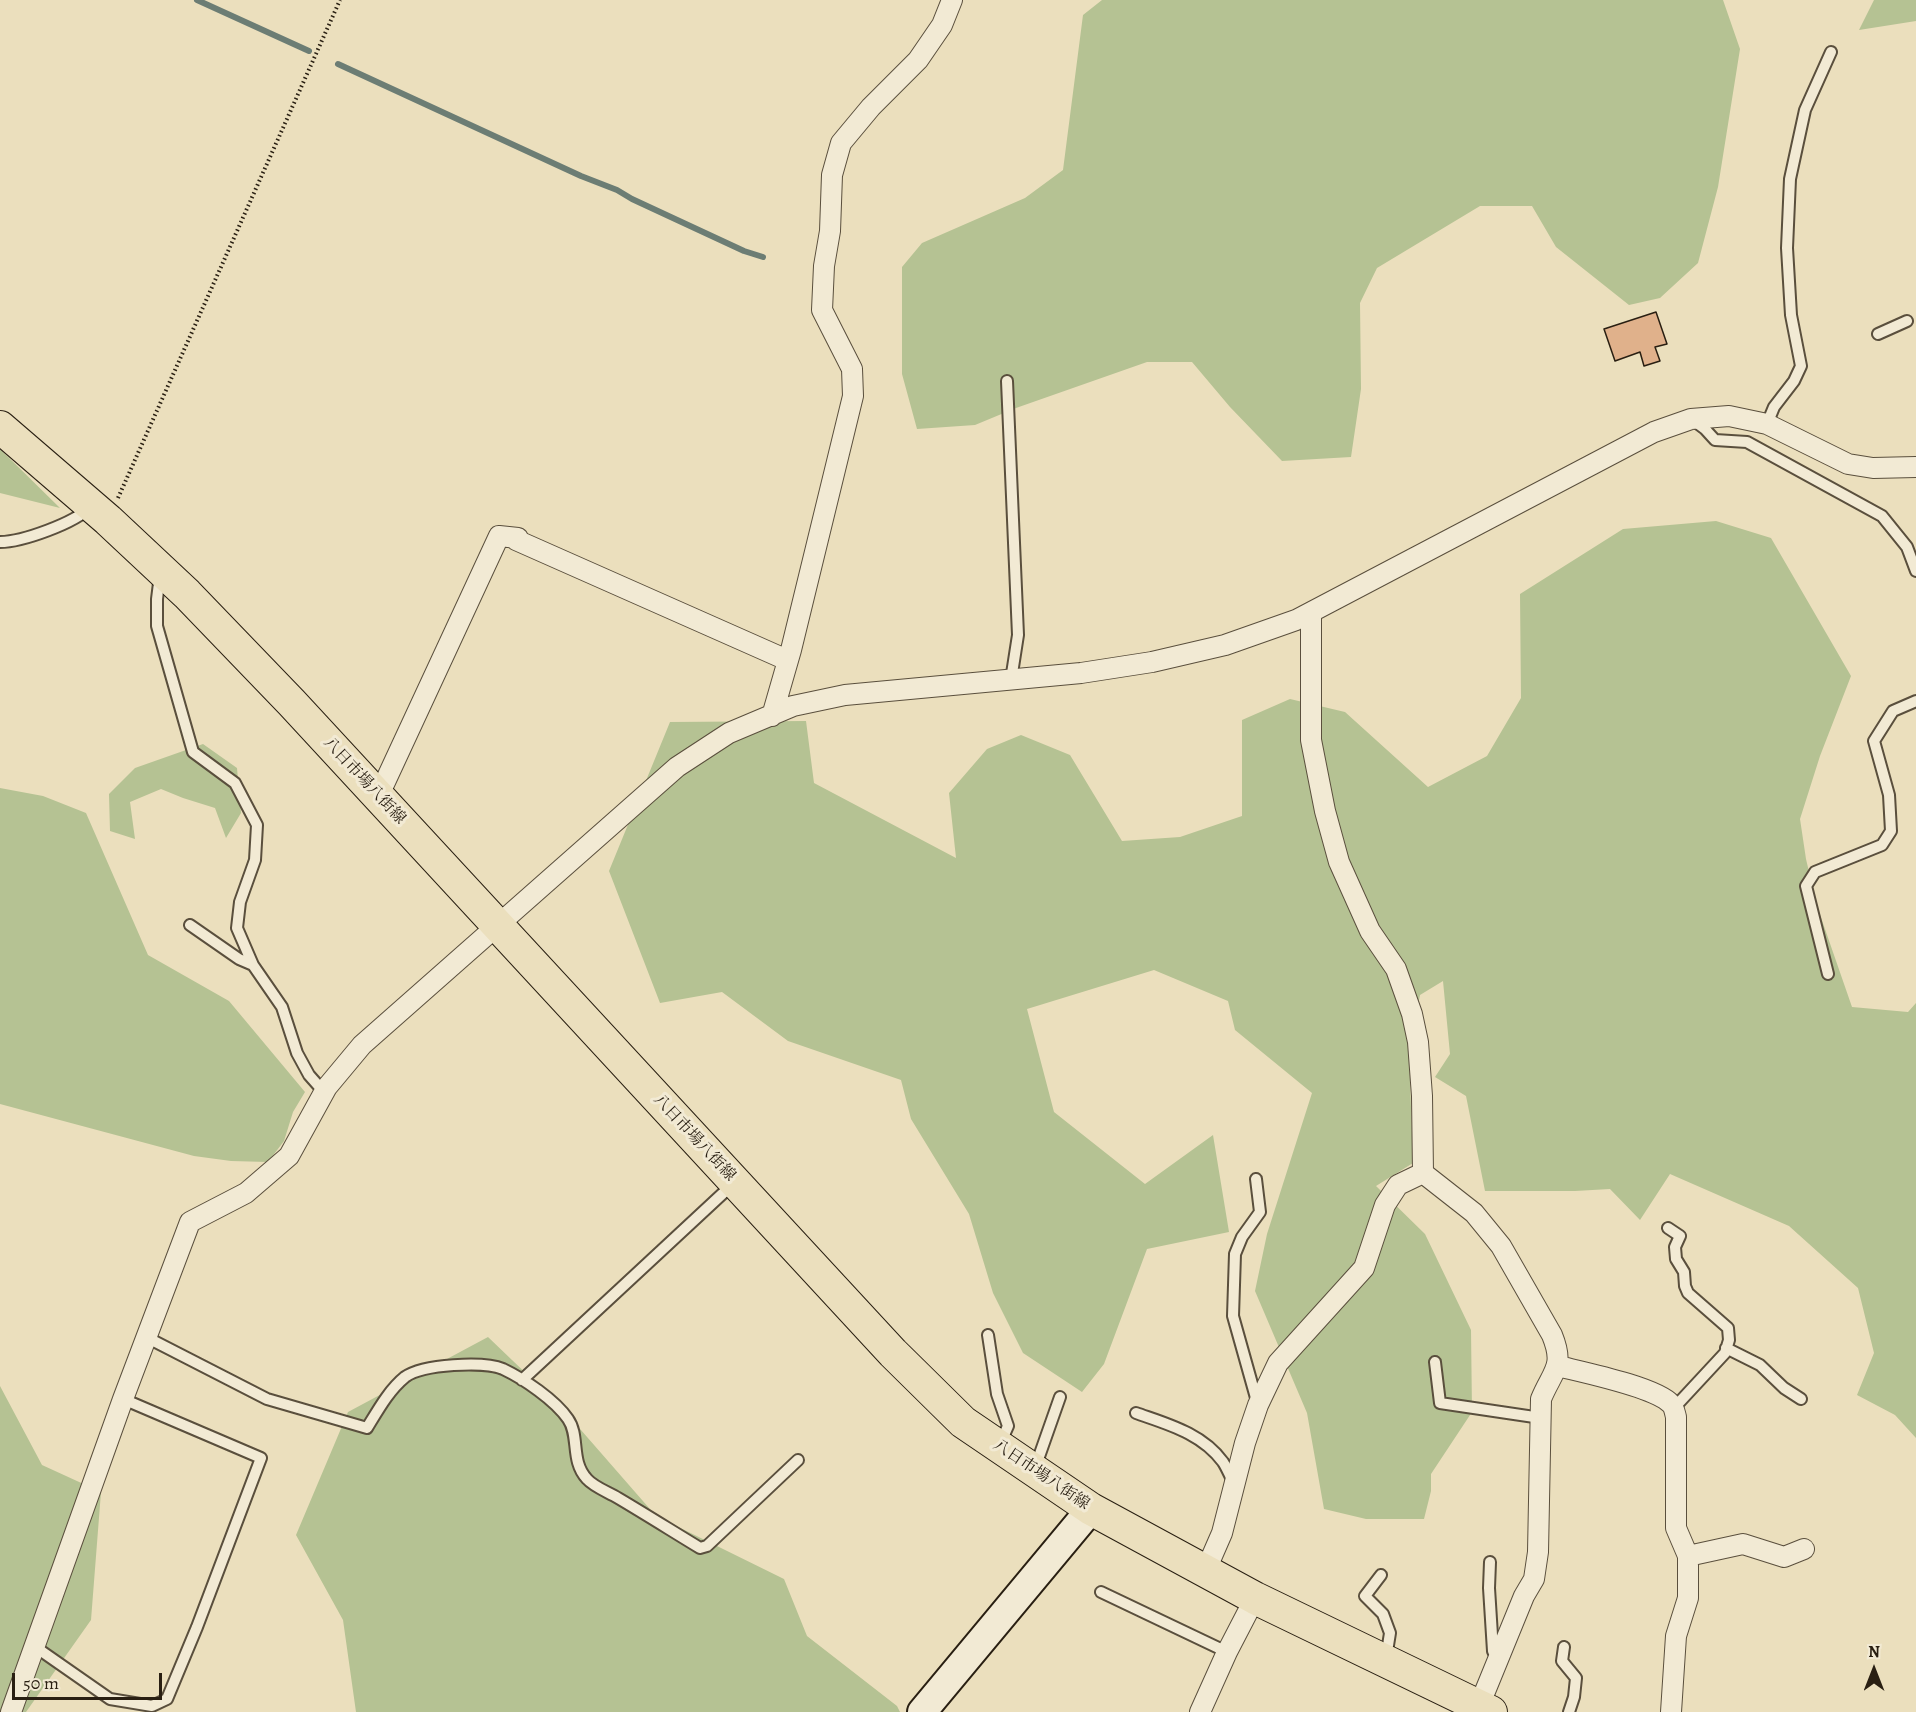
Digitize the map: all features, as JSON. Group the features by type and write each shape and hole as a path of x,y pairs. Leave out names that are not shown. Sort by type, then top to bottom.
{"main road":[{"name":"八日市場八街線","path":"0,427 100,513 188,594 292,703 931,1392 963,1422 1090,1509 1255,1598 1485,1709"}],"street":[{"path":"772,716 791,650 853,396 852,369 822,310 824,266 830,231 832,175 841,143 871,107 918,60 942,25 952,0"},
{"path":"11,1712 123,1399 190,1222 246,1193 289,1156 324,1092 362,1045 677,767 729,733 793,706 845,695 1081,673 1152,662 1225,645 1311,613 1654,432 1691,419 1729,416 1767,424 1848,464 1873,468 1916,467"},
{"path":"378,797 499,536 518,538 516,540 787,660"},
{"path":"1311,613 1311,740 1324,812 1348,882 1370,931 1396,969 1412,1014 1418,1042 1423,1173 1474,1213 1501,1246 1552,1335 1558,1350 1558,1366 1541,1399 1538,1552 1534,1578 1497,1661 1485,1709"},
{"path":"1205,1572 1221,1533 1245,1443 1258,1405 1278,1363 1364,1268 1385,1205 1398,1185 1423,1173"},
{"path":"1558,1366 1658,1394 1672,1404 1676,1417 1676,1528 1688,1556 1688,1598 1676,1636 1671,1712"},
{"path":"922,1712 1090,1509"},
{"path":"1688,1556 1743,1544 1784,1557 1804,1549"},
{"path":"1200,1712 1255,1598"}],"lane":[{"path":"1767,424 1774,407 1794,381 1801,366 1791,315 1787,248 1790,179 1805,110 1831,52"},
{"path":"1878,334 1907,321"},
{"path":"1007,381 1018,635 1011,680"},
{"path":"1691,419 1715,440 1747,442 1882,516 1907,547 1916,572"},
{"path":"0,542 12,542 51,529 84,514 100,513"},
{"path":"160,568 157,626 193,752 235,783 257,825 255,860 240,902 237,928 253,965 282,1007 297,1053 309,1075 324,1092"},
{"path":"1828,974 1806,886 1815,872 1882,845 1892,831 1889,795 1874,741 1893,711 1916,701"},
{"path":"190,925 239,959 253,965"},
{"path":"1256,1179 1260,1212 1242,1237 1235,1254 1233,1316 1258,1405"},
{"path":"522,1380 735,1182"},
{"path":"1668,1228 1680,1236 1675,1247 1676,1259 1684,1272 1684,1286 1688,1293 1728,1328 1729,1340 1725,1353 1673,1409"},
{"path":"988,1335 997,1394 1008,1426 999,1447"},
{"path":"146,1337 267,1399 367,1428 385,1399 405,1377 418,1370 448,1364 502,1368 549,1399 568,1418 572,1426 576,1459 587,1479 700,1548 708,1546 798,1460"},
{"path":"1726,1348 1760,1365 1784,1388 1801,1399"},
{"path":"1435,1362 1440,1403 1541,1418"},
{"path":"1034,1472 1060,1397"},
{"path":"34,1646 111,1700 152,1706 167,1700 261,1458 123,1399"},
{"path":"1136,1413 1182,1429 1206,1444 1223,1461 1234,1484"},
{"path":"1490,1562 1489,1588 1493,1651 1497,1661"},
{"path":"1381,1575 1365,1596 1383,1614 1390,1633 1389,1653 1386,1661"},
{"path":"1101,1592 1227,1652"},
{"path":"1564,1647 1562,1661 1576,1678 1575,1697 1569,1712"}],"path":[{"path":"100,513 340,0"}],"green space":[{"path":"1102,0 1723,0 1740,49 1718,187 1698,263 1660,298 1629,305 1556,247 1532,206 1480,206 1377,268 1360,303 1361,389 1351,457 1282,461 1230,407 1192,362 1147,362 1016,408 975,425 917,429 902,374 902,267 922,243 1025,198 1063,170 1083,15"},
{"path":"1874,0 1916,0 1916,21 1859,30"},
{"path":"0,449 60,508 0,493"},
{"path":"1716,521 1771,538 1851,676 1820,756 1800,819 1817,906 1852,1007 1908,1012 1916,1003 1916,1438 1895,1415 1857,1395 1874,1353 1858,1288 1789,1226 1670,1174 1640,1220 1610,1189 1485,1191 1466,1096 1435,1077 1450,1054 1443,981 1420,995 1409,1051 1413,1163 1376,1186 1425,1234 1471,1330 1472,1412 1431,1474 1431,1491 1424,1519 1366,1519 1324,1509 1307,1413 1255,1291 1267,1234 1312,1093 1235,1030 1228,1001 1154,970 1027,1009 1054,1112 1145,1184 1213,1135 1229,1232 1147,1249 1104,1364 1082,1392 1023,1353 993,1293 969,1214 911,1119 901,1080 788,1041 722,992 660,1003 609,871 670,722 806,721 814,783 956,858 949,793 987,749 1021,735 1070,755 1122,841 1180,837 1242,816 1242,720 1290,699 1345,712 1428,787 1487,756 1521,698 1520,594 1623,529"},
{"path":"203,744 237,768 241,813 226,838 215,808 161,789 130,802 135,839 110,831 109,794 135,768"},
{"path":"0,788 43,796 86,813 148,955 229,1001 305,1092 293,1112 284,1141 268,1162 231,1161 194,1156 0,1104"},
{"path":"488,1337 560,1406 656,1516 784,1579 807,1636 897,1706 900,1712 356,1712 343,1620 296,1535 348,1412"},
{"path":"0,1386 42,1465 101,1492 91,1620 26,1712 0,1712"}],"building":[{"path":"1656,312 1667,344 1655,347 1660,361 1644,366 1640,352 1615,361 1604,329"}],"waterway":[{"path":"197,0 309,51"},
{"path":"338,64 581,176 617,190 744,251 763,257"}]}
